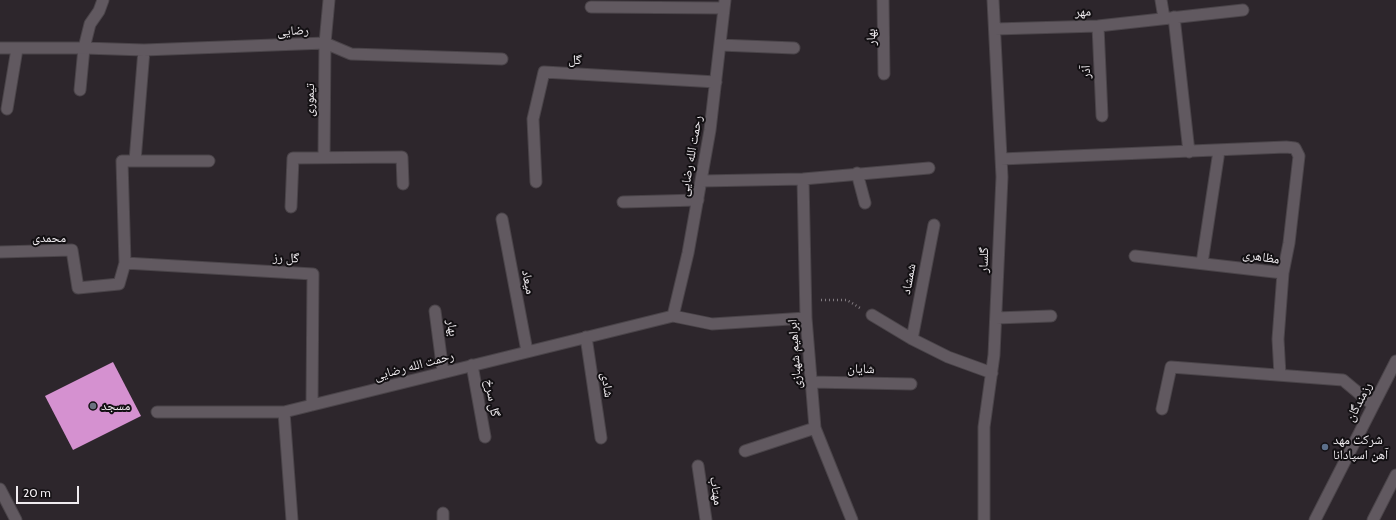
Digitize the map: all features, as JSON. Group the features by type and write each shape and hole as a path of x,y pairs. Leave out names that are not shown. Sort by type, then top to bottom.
{"street":[{"path":"80,90 84,48 90,24 99,11 103,0"},
{"name":"تیموری","path":"324,157 325,43 329,0"},
{"name":"بهار","path":"883,0 884,74"},
{"name":"گلسار","path":"984,520 984,427 992,373 996,318 1001,159 993,0"},
{"path":"1161,0 1169,17 1190,152"},
{"path":"591,6 724,4"},
{"name":"رحمت الله رضایی","path":"673,316 698,200 710,130 724,4"},
{"name":"مهر","path":"995,29 1098,26 1243,10"},
{"name":"آذر","path":"1098,26 1102,116"},
{"name":"رضایی","path":"0,48 144,50 325,43 351,54 502,59"},
{"path":"720,45 794,48"},
{"path":"7,109 17,49"},
{"path":"135,161 144,50"},
{"name":"گل","path":"536,182 533,119 544,72 716,82"},
{"path":"1001,159 1286,147 1295,148 1299,156 1289,243 1282,273"},
{"path":"1202,263 1219,151"},
{"path":"291,207 292,158 402,157 403,184"},
{"path":"125,264 122,160 209,162"},
{"path":"701,181 803,179 857,173 929,168"},
{"path":"857,173 865,203"},
{"name":"ابراهیم شهبازی","path":"803,179 805,300 815,428 852,520"},
{"path":"623,202 698,200"},
{"name":"میعاد","path":"502,219 527,351"},
{"name":"شمشاد","path":"912,339 934,225"},
{"name":"محمدی","path":"0,252 72,250 78,288 119,284 125,264"},
{"name":"مظاهری","path":"1134,256 1282,273 1278,339 1280,375"},
{"name":"گل رز","path":"125,264 313,274 312,405"},
{"name":"بهار","path":"435,311 444,372"},
{"path":"872,315 912,339 948,357 992,373"},
{"name":"رحمت الله رضایی","path":"157,412 284,412 673,316 712,324 806,318"},
{"path":"996,318 1051,316"},
{"name":"شادی","path":"586,337 600,438"},
{"name":"رزمندگان","path":"1315,520 1396,361"},
{"name":"گل سرخ","path":"472,365 485,436"},
{"path":"1162,409 1171,367 1343,380 1374,405"},
{"name":"شایان","path":"811,382 911,384"},
{"path":"284,412 292,520"},
{"path":"745,450 815,428"},
{"name":"مهتاب","path":"698,466 706,520"},
{"path":"1373,520 1396,476"},
{"path":"0,489 16,520"}],"path":[{"path":"805,300 847,300 872,315"}],"building":[{"name":"مسجد","path":"113,362 141,416 73,450 45,396"}],"place":[{"name":"مسجد","path":"93,406"},
{"name":"شرکت مهد آهن اسپادانا","path":"1325,447"}]}
